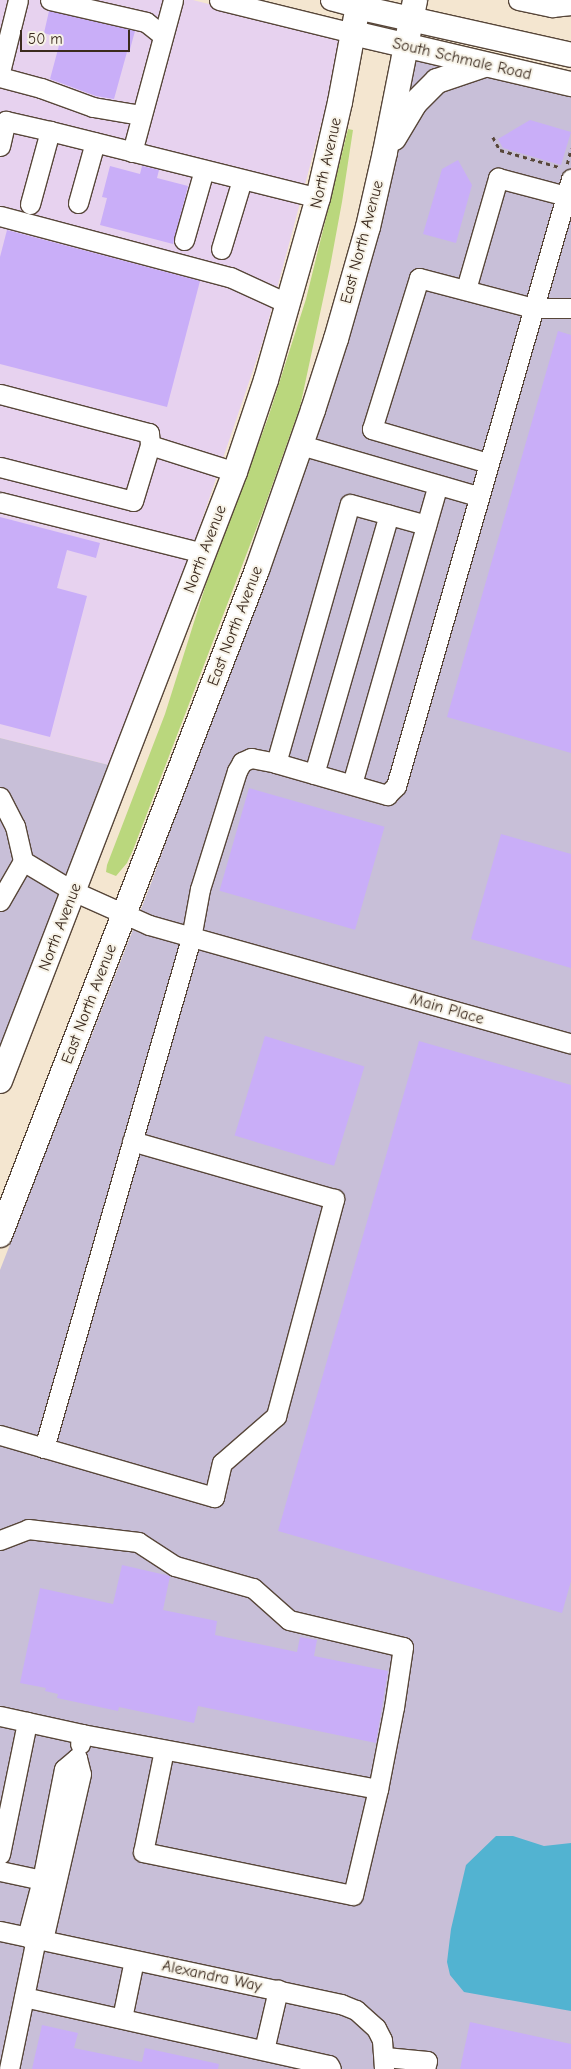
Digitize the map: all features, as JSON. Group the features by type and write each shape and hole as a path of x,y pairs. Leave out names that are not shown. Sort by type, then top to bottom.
{"main road":[{"name":"North Avenue","path":"0,1082 203,553 236,472 289,304 318,198 358,4"},
{"name":"South Schmale Road","path":"358,4 413,9 571,55"},
{"name":"East North Avenue","path":"0,1235 257,570 301,445 336,339 368,227 407,46 413,9"},
{"name":"South Schmale Road","path":"352,33 562,81"},
{"path":"385,152 415,102 437,81 485,64"}],"street":[{"path":"0,72 18,0"},
{"path":"50,0 146,22 162,35"},
{"path":"132,152 162,35 173,0"},
{"path":"219,0 352,33"},
{"path":"330,0 358,4"},
{"path":"518,0 552,8 571,6"},
{"path":"0,78 41,88 93,107 141,115"},
{"path":"562,81 571,98"},
{"path":"0,146 6,121 318,198"},
{"path":"30,204 50,131"},
{"path":"78,203 95,142"},
{"path":"184,240 204,170"},
{"path":"44,1448 190,938 200,889 237,771 242,762 250,758 276,763 387,795 396,786 568,187 498,178 466,289"},
{"path":"221,249 242,180"},
{"path":"0,216 230,277 289,304"},
{"path":"488,464 372,429 419,278 533,308 571,308"},
{"path":"0,394 149,433 150,445 133,501 0,467"},
{"path":"150,445 236,472"},
{"path":"301,445 478,496"},
{"path":"352,784 438,485"},
{"path":"0,502 203,553"},
{"path":"276,763 350,504 426,525"},
{"path":"314,774 389,515"},
{"path":"0,797 15,826 23,861 0,901"},
{"name":"Main Place","path":"23,861 73,891 149,925 571,1044"},
{"path":"0,1435 214,1497 222,1463 276,1416 334,1199 132,1142"},
{"path":"0,1540 28,1528 138,1542 175,1566 253,1588 289,1620 403,1647 394,1707 378,1789 353,1895 142,1852 164,1750"},
{"path":"0,1716 164,1750 378,1789"},
{"path":"0,1854 28,1722"},
{"path":"35,1939 81,1774 77,1758 82,1734"},
{"path":"9,2069 35,1939 42,1880 64,1770 77,1758"},
{"path":"0,1871 42,1880"},
{"name":"Alexandra Way","path":"0,1931 341,2004 356,2010 376,2028 382,2040 384,2063"},
{"path":"122,2018 134,1960"},
{"path":"264,2050 278,1990"},
{"path":"24,1997 329,2065 331,2069"},
{"path":"384,2063 427,2061 425,2069"}],"path":[{"path":"493,138 500,150 566,168 571,148"}],"shaded area":[{"path":"0,0 193,0 344,39 263,341 145,687 109,765 0,738"},
{"path":"414,53 571,92 571,2069 0,2069 0,1270 150,886 306,459"},
{"path":"0,738 109,765 0,1049"}],"green space":[{"path":"348,129 353,130 342,202 300,407 263,511 133,850 127,863 116,876 106,872 107,865 165,714 207,581 268,418 306,299"}],"water":[{"path":"496,1836 513,1836 544,1846 571,1843 571,2011 464,1992 450,1975 447,1962 451,1929 466,1865"}],"building":[{"path":"49,11 135,31 114,99 96,96 50,79 61,38 44,33"},
{"path":"530,120 571,132 561,165 503,148 498,139"},
{"path":"458,160 472,185 456,243 423,234 442,169"},
{"path":"110,166 140,174 142,166 159,170 157,178 188,186 173,244 100,225 107,198 102,197"},
{"path":"7,230 200,281 167,407 0,364 0,257"},
{"path":"558,331 571,335 571,753 447,717"},
{"path":"0,517 100,543 96,558 67,550 57,588 87,596 50,737 0,724"},
{"path":"249,788 385,827 355,930 220,891"},
{"path":"501,834 571,854 571,968 471,939"},
{"path":"265,1036 364,1066 334,1166 235,1135"},
{"path":"419,1041 571,1085 571,1581 562,1613 278,1531"},
{"path":"122,1565 170,1576 163,1610 217,1621 215,1635 297,1652 300,1637 317,1640 314,1656 388,1671 376,1743 198,1706 194,1723 119,1707 118,1711 57,1698 58,1694 45,1691 46,1688 20,1683 40,1588 113,1604"},
{"path":"470,2022 571,2044 571,2069 460,2069"},
{"path":"42,2025 78,2033 74,2048 142,2062 145,2048 219,2064 218,2069 32,2069"}]}
